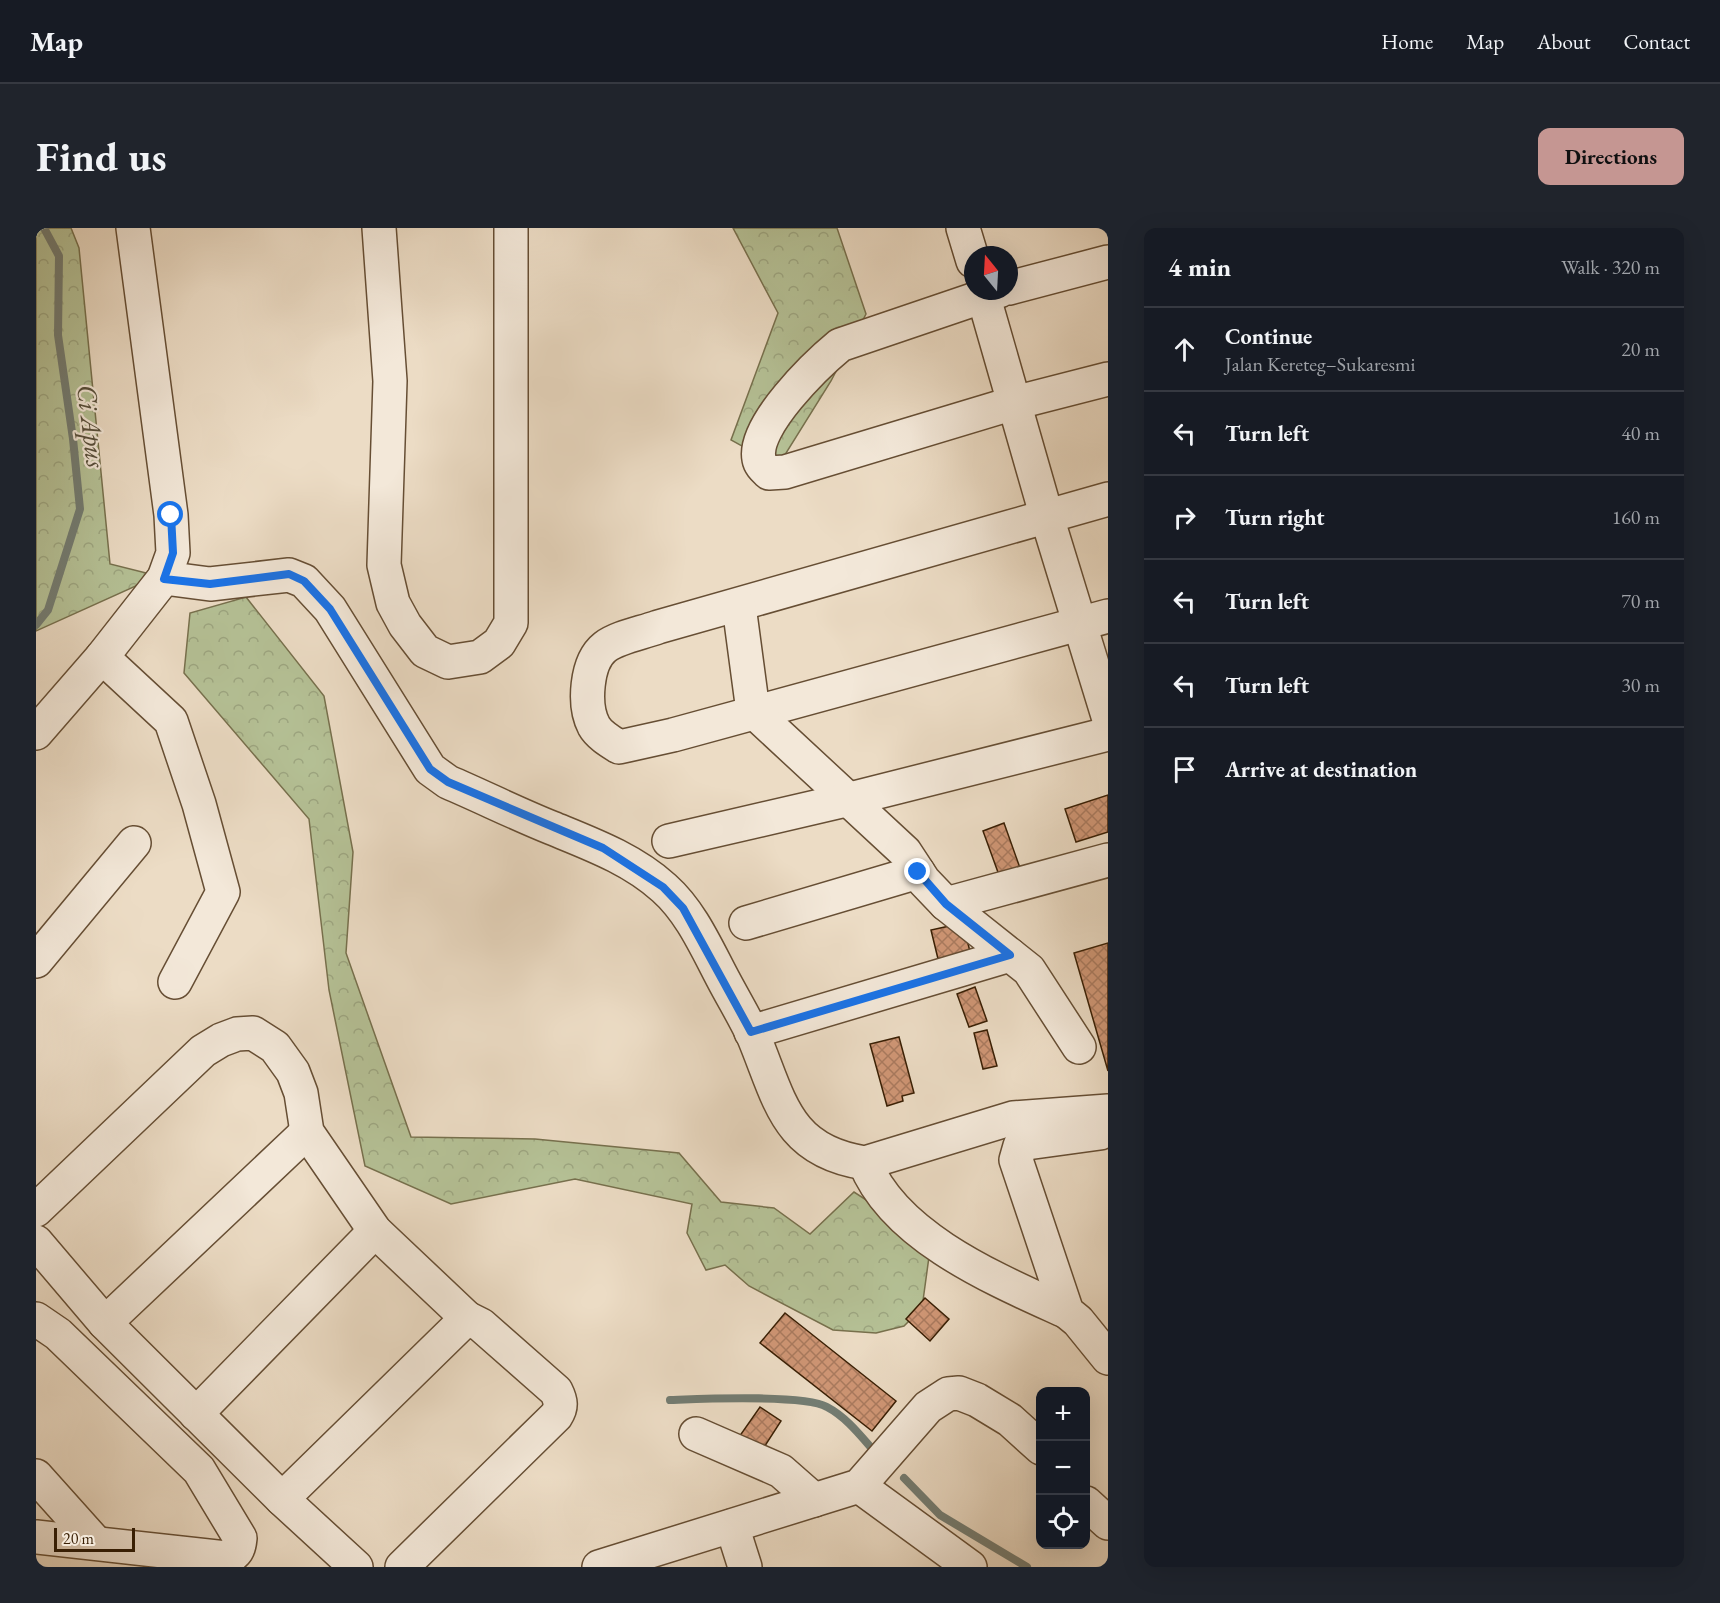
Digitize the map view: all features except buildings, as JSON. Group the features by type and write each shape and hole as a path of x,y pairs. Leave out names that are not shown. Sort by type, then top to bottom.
{"street":[{"path":"36,733 102,657 164,579 173,553 171,515 133,228"},
{"path":"379,228 390,381 384,565 393,603 405,625 425,651 448,662 480,657 499,644 511,623 511,228"},
{"path":"963,228 968,246"},
{"path":"1018,285 1108,262"},
{"path":"968,300 840,345 819,362 786,398 763,437 759,459 769,473 785,472 1014,403 1108,379"},
{"path":"995,300 1014,403 1046,514 1093,619 1108,716"},
{"path":"1093,619 753,711 673,735 619,747 595,726 589,708 590,674 594,658 606,645 658,627 738,606 1046,514 1108,499"},
{"path":"164,579 210,584 289,574 304,581 330,609 430,769 448,782 603,848 663,887 683,908 692,922 751,1032 788,1119 803,1136 823,1151 839,1159 865,1163 996,1121 1108,1111"},
{"path":"738,606 753,711 846,800 905,852 918,872 946,904 1029,970 1079,1047"},
{"path":"102,657 171,722 199,804 224,892 175,982"},
{"path":"669,840 846,800 1108,734"},
{"path":"36,961 134,843"},
{"path":"946,904 1108,860"},
{"path":"746,923 918,872"},
{"path":"751,1032 1010,955"},
{"path":"36,1210 203,1051 237,1034 254,1033 275,1047 293,1072 301,1093 307,1132 375,1231 467,1318 480,1325 556,1391 560,1410 402,1567"},
{"path":"1066,1312 1017,1166 1017,1153 1026,1143 1108,1131"},
{"path":"105,1323 307,1132"},
{"path":"865,1163 872,1180 887,1200 922,1233 1016,1289 1066,1312 1078,1321 1108,1358"},
{"path":"196,1414 375,1231"},
{"path":"36,1242 105,1323 282,1499 356,1567"},
{"path":"282,1499 467,1318"},
{"path":"36,1319 58,1334 199,1470 240,1538 239,1548 234,1556 226,1558 36,1537"},
{"path":"599,1567 860,1486 928,1407 948,1394 959,1393 977,1400 1010,1420 1036,1443"},
{"path":"696,1434 781,1471 814,1500"},
{"path":"36,1476 96,1543"},
{"path":"860,1486 970,1567"},
{"path":"1090,1507 1108,1523"},
{"path":"732,1526 745,1567"}],"green space":[{"path":"36,228 71,228 79,248 110,564 158,576 36,631"},
{"path":"733,228 837,228 866,314 831,381 778,466 731,440 778,313"},
{"path":"246,597 324,696 353,852 346,953 411,1137 535,1139 679,1153 721,1202 774,1208 810,1234 854,1192 931,1242 922,1308 904,1326 876,1333 833,1330 749,1286 725,1265 706,1270 687,1233 692,1204 575,1179 451,1204 365,1166 329,990 309,819 184,673 190,613"}],"waterway":[{"name":"Ci Apus","path":"36,625 48,610 80,509 73,439 58,335 59,256 44,228"},
{"path":"670,1400 751,1398 815,1403 827,1407 840,1416 874,1451"},
{"path":"904,1478 940,1515 1027,1567"}],"route":[{"path":"171,515 173,553 164,579 210,584 289,574 304,581 330,609 409,732 430,769 448,782 551,828 603,848 633,865 663,887 683,908 696,929 751,1032 1010,955 946,904 918,872"}]}
